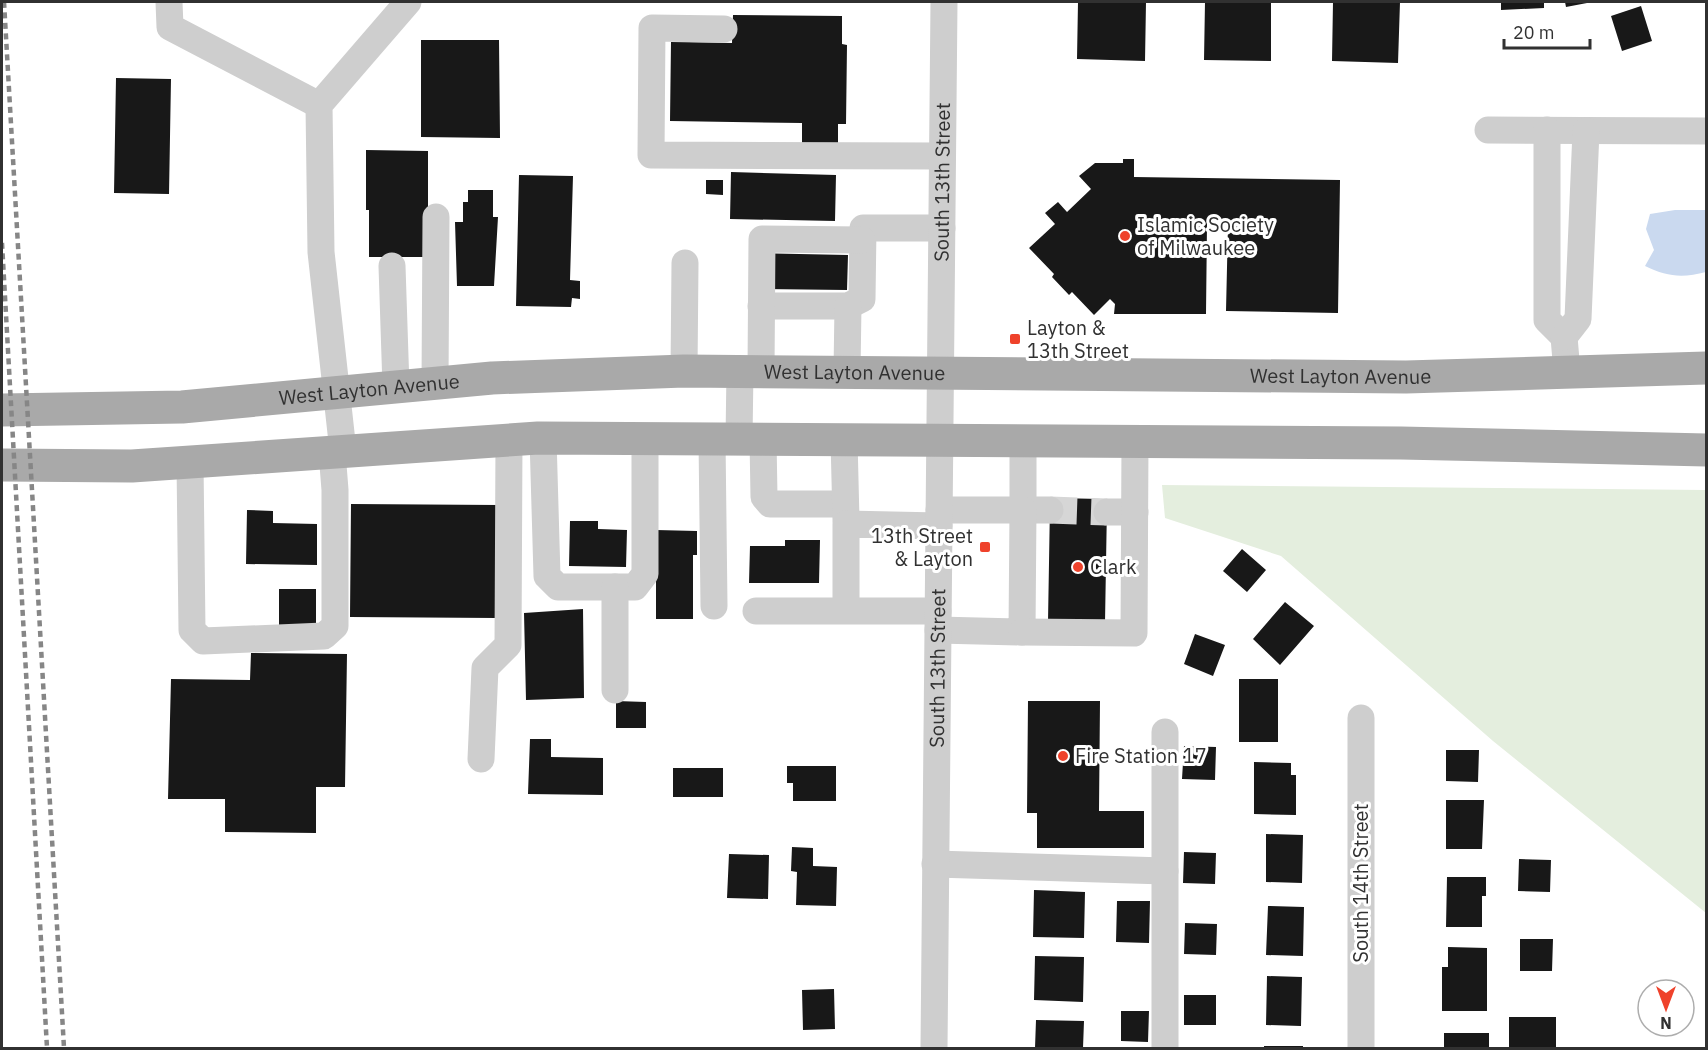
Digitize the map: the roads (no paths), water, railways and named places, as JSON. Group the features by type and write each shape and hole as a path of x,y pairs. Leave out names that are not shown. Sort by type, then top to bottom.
{"main road":[{"name":"West Layton Avenue","path":"2,411 182,407 568,374 684,371 1406,377 1707,368"},
{"path":"2,465 61,468 190,462 543,438 1401,443 1707,450"}],"street":[{"path":"170,2 170,27 320,105"},
{"path":"190,462 192,630 203,641 324,636 335,626 338,393 321,252 320,105 408,2"},
{"name":"South 13th Street","path":"934,1048 944,2"},
{"path":"724,29 652,28 651,155 942,156"},
{"path":"1488,130 1707,131"},
{"path":"1547,130 1547,320 1564,337 1567,372"},
{"path":"1564,337 1578,319 1586,131"},
{"path":"435,384 436,217"},
{"path":"761,306 848,306 862,299 863,228 942,228"},
{"path":"714,606 738,439 761,306 762,239 862,240"},
{"path":"684,371 685,262"},
{"path":"392,266 396,387"},
{"path":"848,306 848,371"},
{"path":"543,438 547,576 558,587 635,587 645,574 645,439"},
{"path":"738,439 764,497 770,504 845,514 939,518 1023,510 1050,510"},
{"path":"844,439 846,610"},
{"path":"481,759 485,668 508,645 509,440"},
{"path":"1022,632 1023,440"},
{"path":"756,611 846,610 1022,632 1134,633 1135,442"},
{"path":"1107,512 1135,512"},
{"path":"615,587 615,690"},
{"name":"South 14th Street","path":"1361,718 1361,1048"},
{"path":"1165,1048 1166,732"},
{"path":"935,864 1166,871"}],"water":[{"path":"1675,210 1706,210 1706,272 1675,275 1645,266 1654,250 1646,229 1650,214"}],"tunnel":[{"path":"1050,510 1107,512"}],"railway":[{"path":"4,2 64,1048"},
{"path":"2,243 47,1048"}],"place":[{"name":"Islamic Society of Milwaukee","path":"1125,236"},
{"name":"Layton & 13th Street","path":"1015,339"},
{"name":"13th Street & Layton","path":"985,547"},
{"name":"Clark","path":"1078,567"},
{"name":"Fire Station 17","path":"1063,756"}]}
